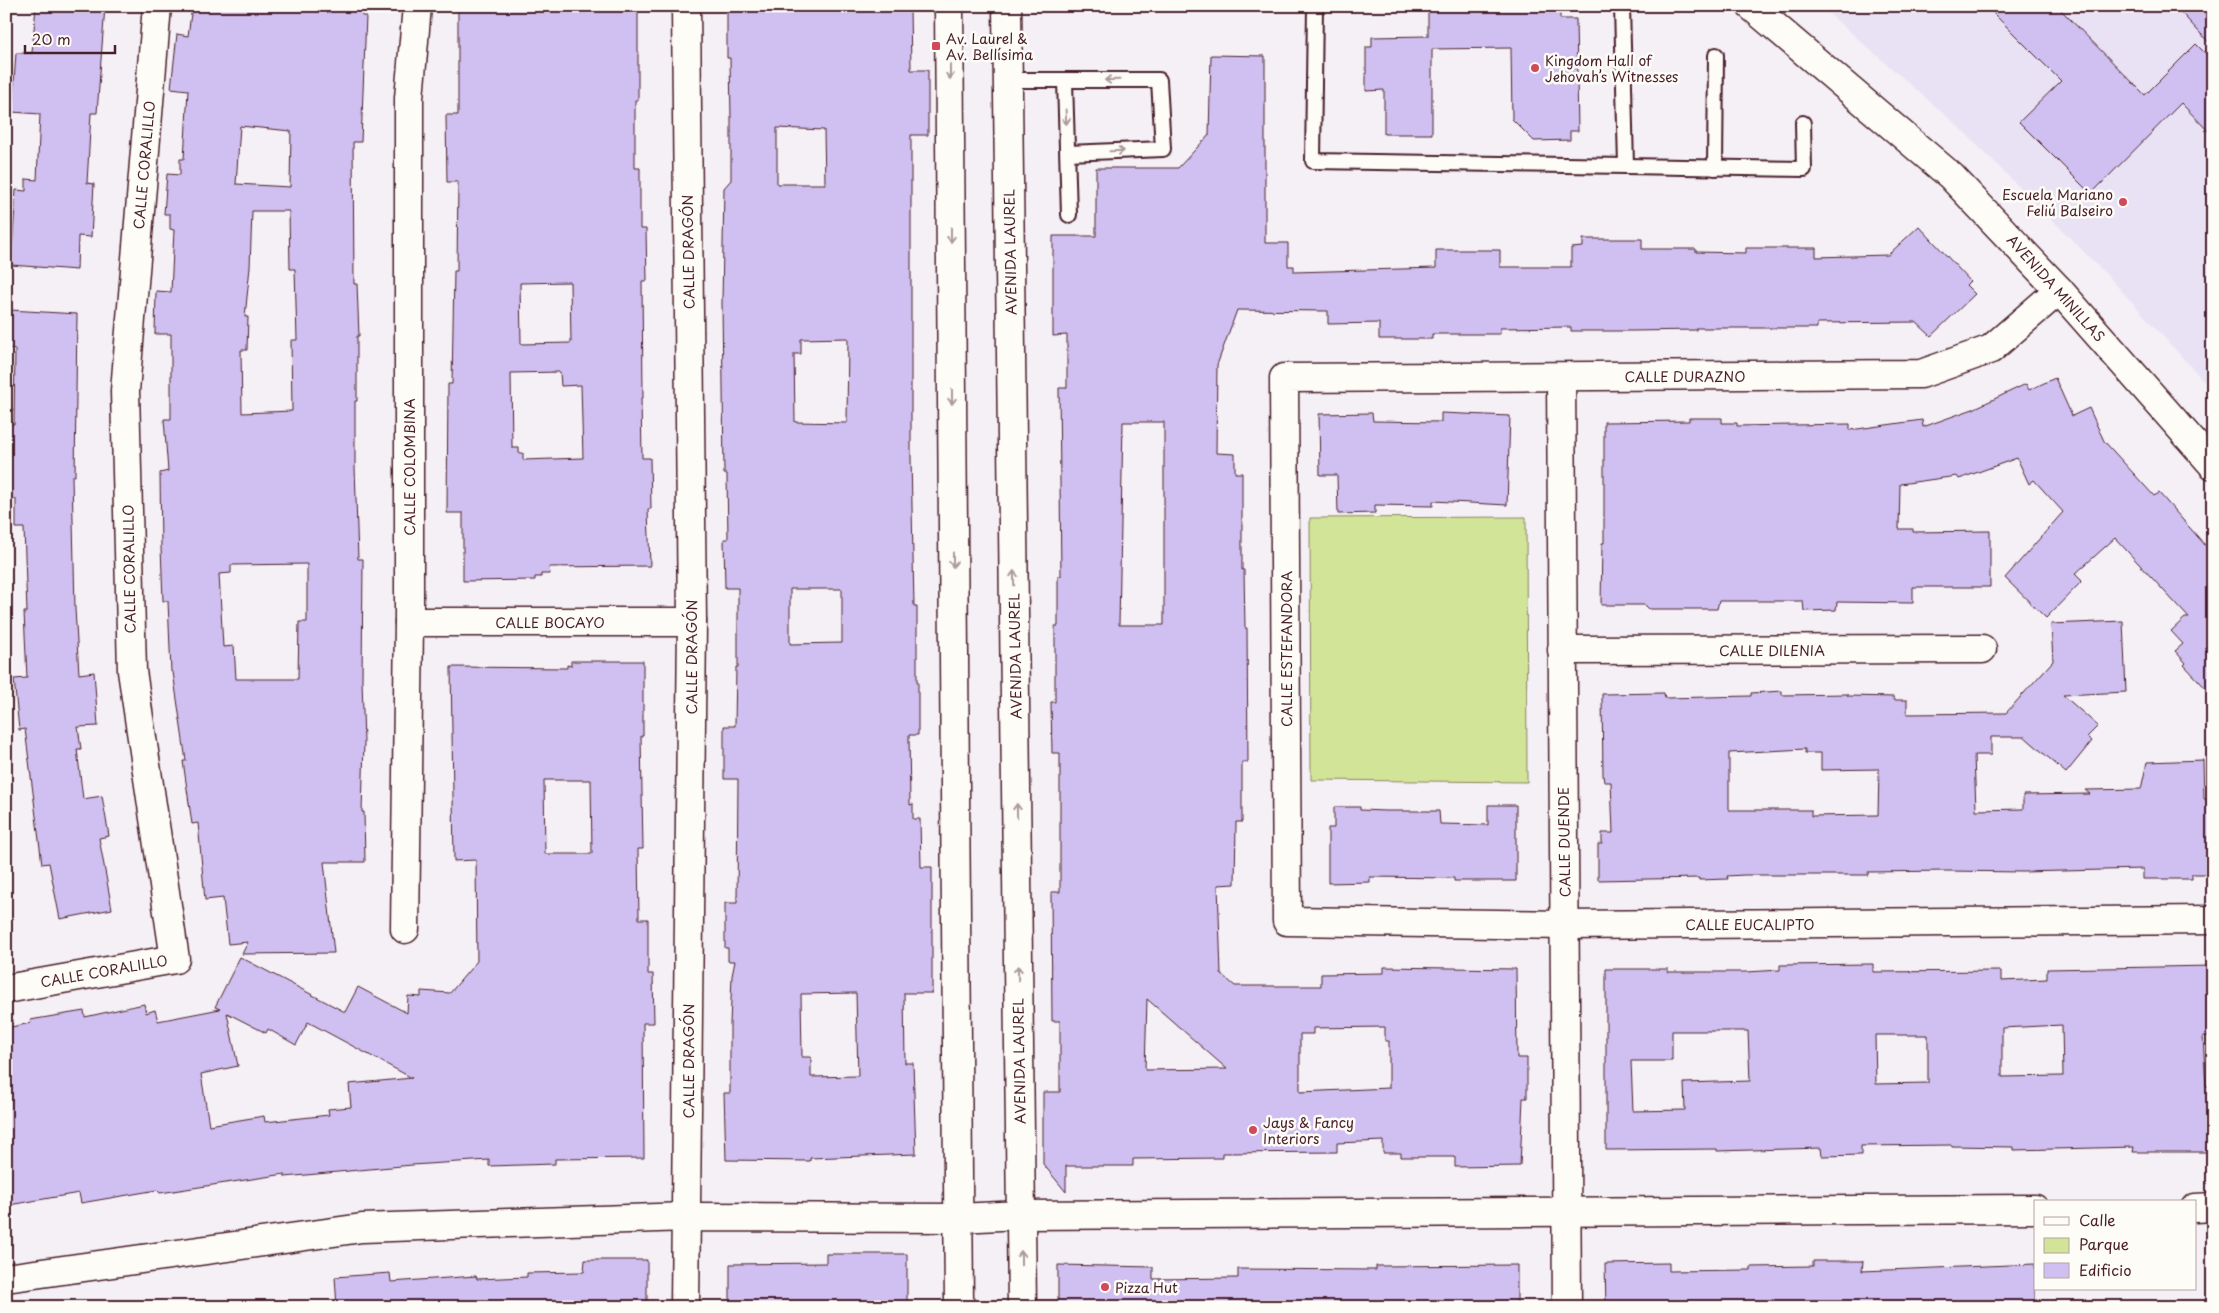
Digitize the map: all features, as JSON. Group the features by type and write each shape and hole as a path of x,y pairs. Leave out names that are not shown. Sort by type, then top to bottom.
{"street":[{"name":"CALLE CORALILLO","path":"6,989 175,959 132,671 124,391 157,6"},
{"name":"CALLE COLOMBINA","path":"405,929 409,622 409,98 417,6"},
{"name":"CALLE DRAGÓN","path":"685,1307 692,622 686,6"},
{"path":"949,6 959,1307"},
{"name":"AVENIDA LAUREL","path":"1007,6 1022,1307"},
{"name":"AVENIDA MINILLAS","path":"1751,6 1951,176 2059,290 2213,465"},
{"name":"CALLE DURAZNO","path":"1284,378 1921,374 1991,349 2059,290"},
{"name":"CALLE DUENDE","path":"1562,377 1566,1307"},
{"name":"CALLE ESTEFANDORA","path":"1284,378 1287,921"},
{"name":"CALLE BOCAYO","path":"409,622 692,622"},
{"name":"CALLE DILENIA","path":"1562,650 1982,649"},
{"name":"CALLE EUCALIPTO","path":"1287,921 1564,926 2213,920"},
{"path":"2196,1208 2213,1208"},
{"path":"6,1278 362,1228 687,1217 958,1218 1021,1215 2034,1209"}],"lane":[{"path":"1315,6 1313,161 1804,169 1803,123"},
{"path":"1622,6 1626,166"},
{"path":"1716,55 1716,168"},
{"path":"1008,80 1159,80 1163,149 1068,153"},
{"path":"1065,81 1069,215"}],"shaded area":[{"name":"Escuela Mariano Feliú Balseiro","path":"1820,6 2213,6 2213,391 2108,276 1959,127"}],"green space":[{"path":"1526,517 1527,782 1311,780 1310,518"}],"building":[{"path":"36,6 105,6 97,113 91,113 87,183 94,184 91,237 78,236 77,270 11,265 16,190 26,191 26,179 37,180 40,114 12,112 16,53 32,53"},
{"path":"192,6 363,6 362,16 366,16 361,142 353,142 354,284 357,284 359,336 357,336 357,401 355,401 355,467 358,559 363,559 362,680 364,742 362,812 364,812 365,862 324,862 334,953 242,954 248,942 228,944 223,898 205,900 198,823 192,824 183,761 186,761 173,672 171,672 168,601 163,601 160,473 168,471 164,419 171,419 171,334 155,334 156,291 171,292 174,230 170,229 170,214 164,214 167,174 180,175 180,159 184,159 188,90 171,88 177,34 188,36","holes":["240,126 291,131 290,187 236,184","252,211 289,211 290,269 295,269 297,340 291,340 292,411 242,413 241,350 247,350 248,317 245,317 250,267","307,564 307,622 299,622 298,679 236,679 234,646 223,647 219,574 231,573 231,565"]},
{"path":"458,6 638,6 638,100 635,100 635,168 640,168 640,229 646,229 647,281 642,281 643,398 641,398 642,458 650,458 651,509 648,509 650,566 549,567 550,574 541,574 541,577 535,577 535,580 463,581 463,513 447,513 448,384 452,384 454,271 457,271 458,182 447,182 446,115 458,115","holes":["570,282 571,343 521,344 520,283","560,372 561,386 581,385 583,458 523,460 523,453 519,453 519,448 512,448 511,373"]},
{"path":"727,6 905,6 910,8 911,70 928,70 928,135 911,135 911,457 914,606 917,606 918,735 909,735 910,805 913,804 913,819 920,819 921,867 932,867 932,993 904,993 905,1063 913,1063 916,1154 810,1158 810,1161 726,1160 724,1093 730,1093 730,1024 732,976 735,961 728,961 728,948 725,948 725,903 737,903 738,779 724,779 724,726 735,726 736,667 738,667 738,588 725,588 724,539 728,539 727,474 724,474 722,303 724,188 731,180 730,58 727,58","holes":["777,128 824,130 825,184 777,184","848,338 847,423 795,422 794,354 801,354 801,339","790,589 842,589 842,643 790,644","856,993 858,1076 811,1077 811,1057 802,1057 801,994"]},
{"name":"Kingdom Hall of Jehovah’s Witnesses","path":"1428,6 1560,6 1560,19 1576,19 1578,131 1570,131 1570,140 1534,141 1512,119 1511,48 1432,49 1432,134 1384,134 1384,90 1366,91 1366,47 1372,47 1372,37 1428,36"},
{"path":"1986,6 2057,6 2145,95 2196,44 2213,61 2213,136 2181,103 2091,194 2019,122 2061,81"},
{"path":"2175,6 2213,6 2213,47"},
{"path":"1211,55 1265,56 1265,243 1288,243 1288,266 1294,266 1294,272 1436,268 1436,250 1500,250 1500,267 1571,267 1571,248 1583,247 1583,239 1642,239 1642,249 1696,249 1696,252 1746,253 1746,248 1816,248 1816,257 1888,255 1919,226 1970,281 1966,285 1975,294 1931,336 1916,322 1817,323 1817,328 1696,328 1696,330 1633,331 1571,331 1571,327 1500,328 1500,334 1432,334 1432,339 1379,339 1379,323 1328,324 1328,311 1237,310 1217,365 1216,453 1235,454 1235,473 1242,473 1242,570 1244,570 1245,628 1247,628 1248,762 1242,762 1242,822 1236,822 1235,884 1218,885 1221,974 1235,986 1321,986 1321,974 1384,973 1384,967 1516,969 1517,1058 1527,1058 1527,1098 1523,1098 1520,1166 1455,1167 1455,1157 1401,1157 1401,1153 1383,1153 1383,1141 1337,1143 1337,1152 1222,1153 1222,1158 1133,1159 1133,1166 1066,1166 1066,1192 1043,1164 1043,1092 1060,1092 1060,1021 1052,1021 1051,892 1060,892 1060,753 1052,753 1051,702 1055,702 1055,626 1058,626 1058,576 1061,576 1059,388 1067,388 1067,335 1053,336 1053,236 1096,236 1096,168 1178,168 1209,135","holes":["1123,422 1164,422 1164,625 1119,625","1147,999 1227,1069 1145,1070","1385,1027 1385,1041 1389,1041 1389,1088 1300,1092 1300,1034 1313,1034 1313,1028"]},
{"path":"10,310 77,314 75,476 72,476 75,609 79,674 94,672 98,726 78,727 81,749 77,749 83,799 102,796 109,836 99,838 112,909 60,919 49,863 42,864 25,729 19,730 14,679 27,678 24,612 27,612 24,528 16,528 16,499 6,499 6,424 14,424 15,349 9,348"},
{"path":"2055,378 2072,416 2089,408 2104,441 2154,496 2159,493 2213,554 2213,696 2184,665 2186,663 2175,651 2183,644 2171,631 2185,618 2189,618 2115,538 2075,574 2082,581 2046,618 2005,578 2063,512 2034,480 2029,484 2017,458 1959,479 1957,476 1900,484 1899,529 1913,529 1913,532 1990,531 1990,587 1913,587 1913,603 1837,602 1836,610 1804,611 1803,601 1719,601 1717,609 1649,609 1645,605 1601,605 1602,543 1604,543 1604,422 1689,421 1689,418 1722,418 1722,423 1737,423 1737,426 1850,424 1850,430 1922,420 1923,427 1973,409 2026,384 2029,390"},
{"path":"1372,413 1373,421 1441,422 1441,413 1510,416 1507,505 1433,501 1433,506 1375,505 1375,513 1338,514 1337,475 1320,475 1319,414"},
{"path":"2123,621 2126,692 2063,695 2098,726 2087,737 2092,741 2066,773 2025,737 1991,737 1991,755 1974,755 1976,810 2023,809 2023,795 2090,794 2085,790 2141,789 2147,762 2203,760 2204,799 2213,799 2213,874 2192,874 2192,879 2143,879 2143,869 2023,872 1868,872 1868,875 1744,875 1727,876 1728,879 1699,880 1699,878 1598,880 1598,844 1602,844 1602,833 1613,833 1611,782 1604,782 1603,775 1602,694 1664,693 1665,698 1751,696 1751,693 1782,691 1782,695 1847,694 1848,696 1894,697 1894,700 1907,700 1907,714 2006,713 2053,661 2051,624","holes":["1805,749 1805,753 1821,753 1821,770 1879,769 1878,815 1811,816 1811,810 1729,810 1729,753"]},
{"path":"571,661 643,661 643,736 641,736 643,849 638,849 639,919 648,919 648,974 653,974 654,1023 643,1023 644,1158 555,1159 555,1164 489,1166 489,1160 285,1177 285,1174 160,1193 157,1190 81,1203 79,1193 9,1205 6,1190 6,1028 31,1023 30,1020 84,1011 85,1017 144,1004 146,1013 155,1010 158,1021 220,1009 215,1007 240,957 345,1012 358,987 407,1013 408,996 421,997 421,991 450,993 477,961 476,860 454,861 451,667 567,668 567,665 571,666","holes":["544,780 591,780 592,854 545,854","227,1013 266,1033 268,1029 296,1045 308,1022 412,1078 349,1084 351,1107 328,1109 329,1115 265,1122 264,1116 209,1125 201,1074 238,1066"]},
{"path":"1488,805 1516,805 1516,881 1454,881 1454,878 1370,877 1370,882 1328,883 1328,828 1334,828 1334,807 1360,807 1360,810 1385,811 1439,811 1440,824 1488,825"},
{"path":"1873,964 1873,972 2001,971 2001,981 2047,979 2047,969 2213,966 2213,1037 2203,1037 2206,1086 2213,1086 2213,1152 2133,1152 2134,1147 2014,1150 2014,1147 1952,1145 1861,1146 1861,1155 1822,1156 1821,1148 1717,1151 1717,1149 1606,1150 1606,969 1668,969 1668,972 1747,972 1780,970 1780,965","holes":["2062,1025 2063,1076 2002,1077 2002,1028","1672,1031 1748,1031 1750,1081 1684,1083 1685,1110 1633,1111 1631,1061 1672,1061","1875,1035 1928,1035 1928,1083 1876,1084"]},
{"path":"826,1254 907,1254 907,1307 730,1307 730,1264 826,1263"},
{"path":"585,1260 647,1260 647,1307 337,1307 335,1277 390,1273 391,1282 476,1276 477,1279 527,1277 527,1273 584,1272"},
{"path":"1813,1261 1863,1261 1862,1271 2034,1264 2035,1307 1606,1307 1605,1264 1669,1263 1669,1271 1751,1270 1751,1267 1813,1266"},
{"path":"1058,1265 1153,1267 1153,1279 1238,1278 1238,1269 1376,1270 1376,1266 1517,1265 1517,1307 1058,1307"}],"place":[{"name":"Av. Laurel & Av. Bellísima","path":"936,46"},
{"name":"Kingdom Hall of Jehovah’s Witnesses","path":"1535,68"},
{"name":"Escuela Mariano Feliú Balseiro","path":"2123,202"},
{"name":"Jays & Fancy Interiors","path":"1253,1130"},
{"name":"Pizza Hut","path":"1105,1287"}]}
